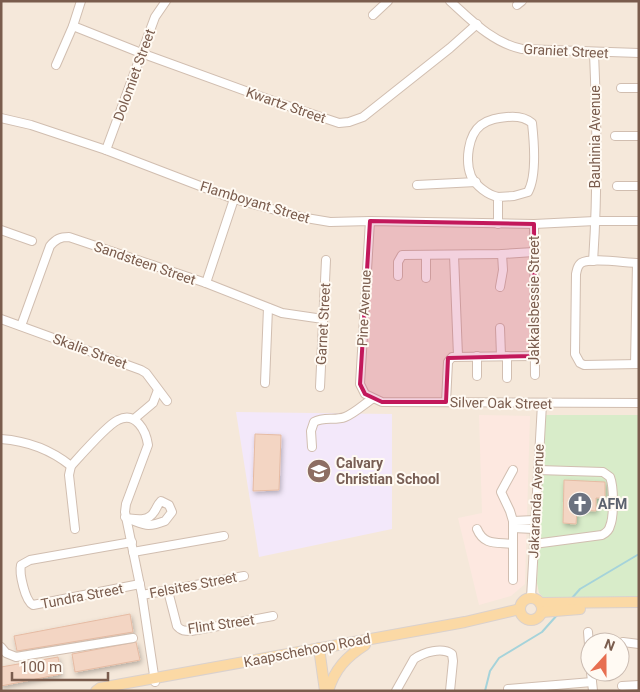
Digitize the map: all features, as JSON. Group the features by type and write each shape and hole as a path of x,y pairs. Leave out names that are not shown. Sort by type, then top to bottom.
{"main road":[{"path":"531,598 538,600 541,608 538,617 531,620 521,612 524,599 531,598"},
{"path":"541,608 639,603"},
{"name":"Kaapschehoop Road","path":"320,651 466,627 521,612"},
{"name":"Kaapschehoop Road","path":"96,691 100,688 320,651 521,612"},
{"path":"327,691 342,662 364,645"},
{"path":"320,651 327,691"},
{"name":"Kaapschehoop Road","path":"109,691 155,680"}],"street":[{"path":"56,64 73,26 81,1"},
{"name":"Dolomiet Street","path":"106,150 155,17 166,1"},
{"path":"373,15 388,1"},
{"name":"Graniet Street","path":"450,1 494,39 508,46 522,49 594,53 639,53"},
{"name":"Kwartz Street","path":"73,26 141,53 339,123 363,117 477,24"},
{"name":"Bauhinia Avenue","path":"592,261 597,136 594,53"},
{"path":"621,88 639,88"},
{"path":"510,116 528,120 532,123 534,146 530,188 528,192 521,194 498,197 484,191 470,173 469,160 472,136 480,125 493,118 510,116"},
{"name":"Flamboyant Street","path":"1,118 31,125 106,150 234,199 306,218 330,222 534,224 595,220 639,221"},
{"path":"615,136 639,136"},
{"path":"417,185 476,182"},
{"path":"617,186 639,186"},
{"path":"498,197 498,224"},
{"path":"206,284 234,199"},
{"name":"Pine Avenue","path":"368,397 360,384 370,221"},
{"name":"Jakkalsbessie Street","path":"534,224 535,375"},
{"path":"1,230 32,241"},
{"name":"Sandsteen Street","path":"21,326 50,246 61,237 68,237 206,284 268,308 295,316 323,319"},
{"path":"398,276 398,262 402,255 534,252"},
{"path":"500,287 503,270 502,254"},
{"path":"426,255 426,278"},
{"path":"454,255 458,356"},
{"name":"Garnet Street","path":"320,387 326,260"},
{"path":"592,261 638,263 637,364 584,365 577,359 576,354 576,274 578,266 582,262 592,261"},
{"path":"265,382 268,308"},
{"name":"Skalie Street","path":"1,319 141,370 146,373 167,401"},
{"path":"500,328 507,378"},
{"path":"477,356 477,376"},
{"path":"446,402 448,362 452,357 535,356"},
{"path":"134,419 153,403 158,390"},
{"path":"312,447 311,431 314,422 322,418 346,416 368,397"},
{"name":"Silver Oak Street","path":"368,397 382,402 639,403"},
{"path":"527,403 534,410 541,424"},
{"name":"Jakaranda Avenue","path":"531,598 542,404"},
{"path":"75,529 69,475 71,466 118,420 134,419 140,425 148,445 126,504 126,518 142,595 155,680"},
{"path":"1,439 20,440 39,446 62,458 71,466"},
{"path":"512,470 501,492 510,511 513,525 513,580"},
{"path":"534,544 602,535 611,526 612,481 610,477 603,472 538,470"},
{"path":"160,502 165,503 172,512 165,521 148,526 126,518 139,520 147,518 154,513 160,502"},
{"path":"513,525 535,520"},
{"path":"513,525 534,529"},
{"path":"477,529 480,537 484,540 513,544"},
{"path":"133,552 224,536"},
{"name":"Tundra Street","path":"132,542 30,560 21,564 20,571 27,600 33,605 140,584"},
{"name":"Felsites Street","path":"142,595 244,576"},
{"name":"Flint Street","path":"168,591 177,626 180,630 191,631 273,616"},
{"path":"1,647 6,654 16,657 133,638"},
{"path":"396,691 414,659 431,652 444,650 452,654 454,661 450,691"},
{"path":"622,686 639,685"},
{"path":"508,689 592,687"}],"highlighted area":[{"path":"370,221 534,224 535,356 448,358 446,402 382,402 365,394 360,384"}],"shaded area":[{"path":"1,1 639,1 639,691 1,691"},
{"name":"Calvary Christian School","path":"236,412 392,414 392,529 259,557"},
{"path":"479,415 530,416 525,584 511,596 479,605 458,518 482,513"}],"green space":[{"path":"544,415 639,415 639,598 547,601 539,593 537,583"}],"building":[{"path":"255,434 281,435 279,490 253,491"},
{"name":"AFM","path":"564,480 605,482 605,498 596,498 596,511 577,510 576,524 563,523"},
{"path":"130,614 133,632 17,651 14,636"},
{"path":"136,642 140,660 75,672 72,654"},
{"path":"58,657 61,674 1,686 1,667"}],"waterway":[{"path":"572,598 580,589 639,554"},
{"path":"485,691 490,671 499,658 542,632 558,614"}],"place":[{"name":"Calvary Christian School","path":"319,471"},
{"name":"AFM","path":"580,504"}]}
